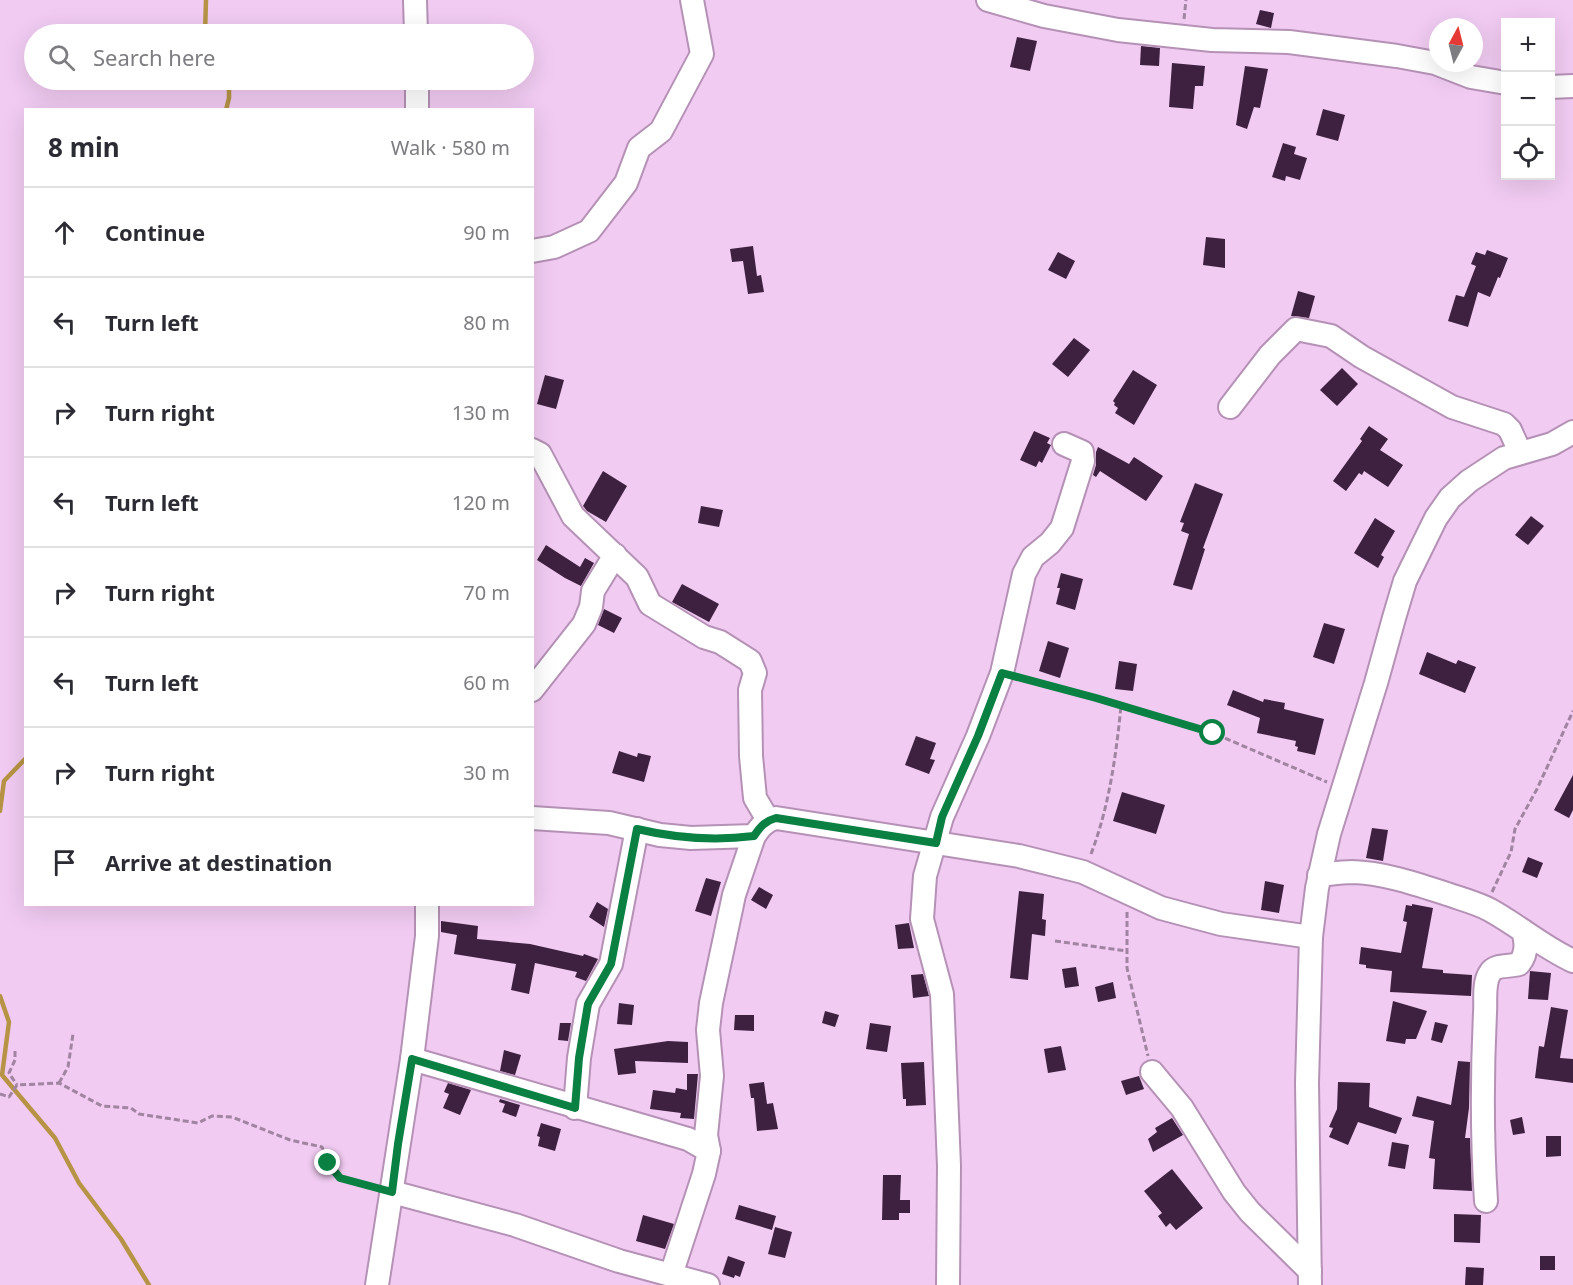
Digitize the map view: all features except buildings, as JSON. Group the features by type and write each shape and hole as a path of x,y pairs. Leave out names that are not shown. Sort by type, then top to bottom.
{"street":[{"path":"415,0 416,24"},
{"path":"534,251 554,247 589,231 626,183 639,148 661,131 702,54 692,0"},
{"path":"988,0 1085,25 1162,36 1289,42 1397,56 1435,63 1471,77 1501,82"},
{"path":"1555,87 1573,86"},
{"path":"417,90 417,108"},
{"path":"1230,406 1270,355 1296,328 1331,336 1362,357 1452,407 1504,424 1514,437 1520,452"},
{"path":"1310,1278 1306,1083 1311,937 1319,875 1342,788 1376,683 1405,581 1436,518 1450,498 1469,481 1504,458 1552,444 1573,432"},
{"path":"948,1285 949,1166 942,994 922,919 925,876 942,817 978,736 1002,673 1023,574 1033,558 1062,528 1083,461 1082,452 1064,444"},
{"path":"534,451 540,454 573,516 637,577 650,604 704,637 720,642 750,661 755,673 750,690 750,756 754,798 761,828 735,895 711,1003 708,1030 712,1076 706,1135 709,1151 704,1174 671,1275"},
{"path":"534,687 584,624 591,607 593,591 615,555"},
{"path":"534,818 609,823 660,835 739,838 776,818 1019,856 1084,873 1161,908 1221,924 1311,937"},
{"path":"575,1108 579,1058 588,1004 611,964 637,829"},
{"path":"1319,875 1351,872 1381,875 1404,880 1487,908 1542,945 1573,961"},
{"path":"377,1285 412,1059 427,936 427,906"},
{"path":"1486,1201 1483,1125 1487,979 1491,970 1519,964 1524,958 1527,941 1523,931"},
{"path":"412,1059 688,1139 709,1151"},
{"path":"1152,1072 1182,1108 1234,1192 1310,1278"},
{"path":"392,1192 514,1225 619,1261 708,1285"}],"path":[{"path":"1002,673 1213,733 1342,788"},
{"path":"1084,873 1101,827 1117,749 1121,706"},
{"path":"1487,908 1495,882 1511,852 1515,829 1537,789 1573,711"},
{"path":"1128,893 1127,968 1152,1072"},
{"path":"1055,941 1127,951"},
{"path":"59,1083 68,1066 73,1034"},
{"path":"15,1051 15,1060 9,1073 17,1085"},
{"path":"17,1085 59,1083 102,1106 131,1108 139,1114 198,1123 212,1116 232,1117 290,1140 322,1147 328,1163 340,1178 392,1192"},
{"path":"0,1094 9,1097 17,1085"}],"waterway":[{"path":"205,24 206,0"},
{"path":"226,108 229,90"},
{"path":"0,811 4,781 24,760"},
{"path":"0,996 9,1022 2,1075 55,1138 79,1183 121,1239 149,1285"}],"route":[{"path":"328,1163 340,1178 392,1192 412,1059 575,1108 579,1058 588,1004 611,964 637,829 660,835 739,838 754,836 768,820 776,818 936,843 942,817 978,736 1002,673 1213,733"}]}
